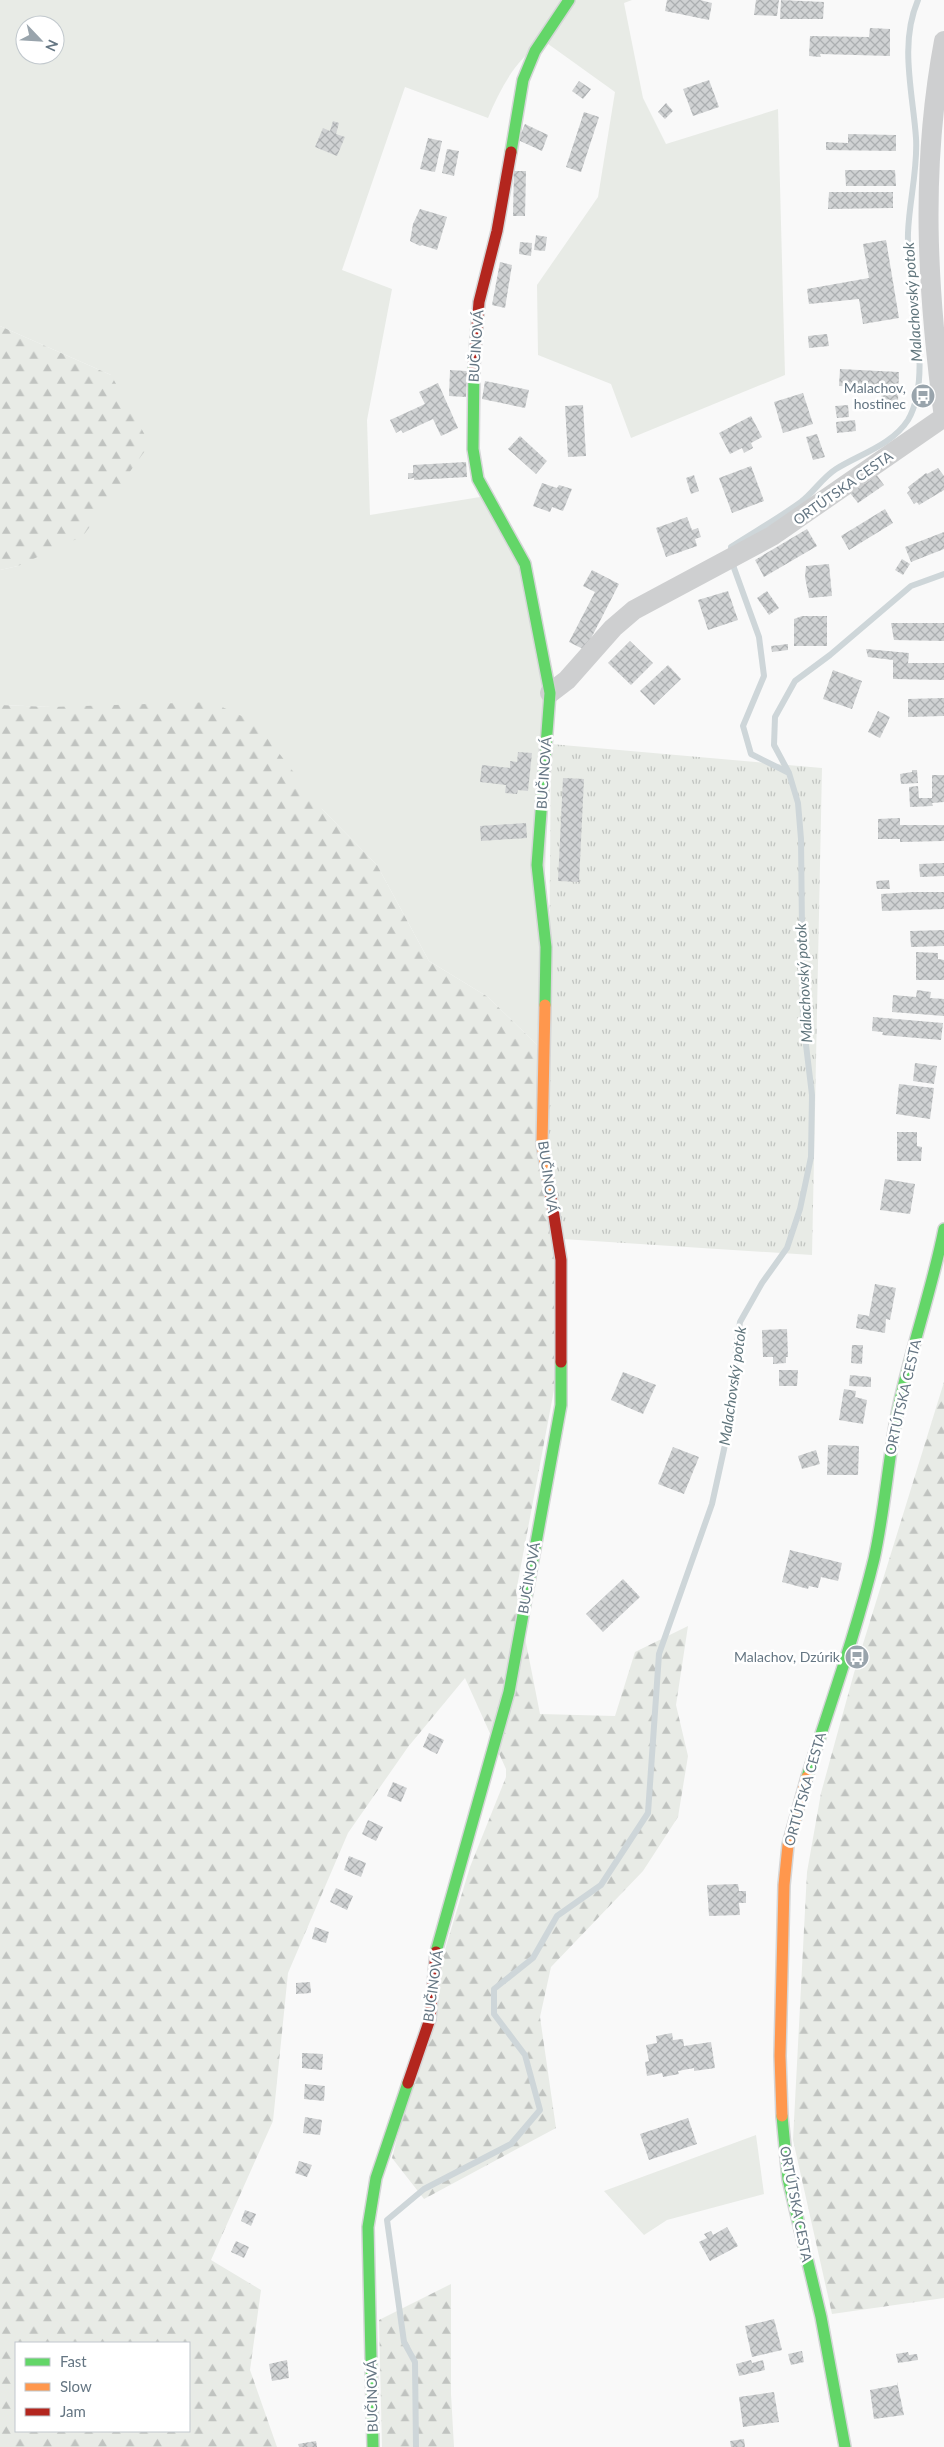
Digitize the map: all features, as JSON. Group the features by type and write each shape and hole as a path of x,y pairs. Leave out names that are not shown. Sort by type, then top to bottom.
{"street":[{"name":"BUČINOVÁ","path":"373,2447 368,2227 376,2178 430,2020 436,1954 509,1692 561,1405 561,1260 542,1144 546,947 537,865 550,693 525,564 478,479 473,449 474,347 479,302 497,231 523,80 535,51 568,0"},
{"name":"ORTÚTSKA CESTA","path":"550,693 567,680 613,628 634,610 734,558 794,522 861,473 944,417 931,311 927,217 934,91 944,41"},
{"name":"ORTÚTSKA CESTA","path":"845,2447 821,2317 788,2179 783,2140 780,2056 784,1885 788,1845 798,1805 856,1623 874,1558 898,1410 910,1359 937,1266 944,1229"}],"green space":[{"path":"0,0 632,0 624,3 643,98 666,144 778,109 785,375 631,438 611,384 538,355 537,285 598,197 615,92 544,41 517,65 504,85 488,118 405,87 342,270 392,289 367,420 370,515 480,497 506,518 554,679 537,1045 488,997 429,961 377,865 322,809 51,707 0,705 0,570 18,566 111,375 0,326"},
{"path":"0,326 111,375 150,444 83,536 18,566 0,570"},
{"path":"211,702 255,722 322,809 377,865 429,961 488,997 537,1045 563,1342 516,1592 540,1714 615,1716 635,1652 688,1626 676,1705 688,1756 678,1817 643,1871 551,1967 540,2017 556,2128 424,2199 392,2158 446,1946 470,1867 506,1777 506,1769 465,1678 408,1747 348,1833 288,1973 273,2121 211,2260 261,2290 250,2370 277,2447 0,2447 0,705 51,707"},
{"path":"551,744 822,768 812,1255 547,1238"},
{"path":"944,1382 944,2298 832,2314 793,2140 807,1872 821,1793 854,1673"},
{"path":"756,2135 764,2194 667,2220 644,2235 604,2191"},
{"path":"451,2284 451,2394 454,2447 382,2447 379,2320"}],"building":[{"path":"667,0 700,0 712,3 709,20 665,11"},
{"path":"756,0 779,0 777,16 754,15"},
{"path":"781,0 824,2 823,19 780,19"},
{"path":"870,28 890,29 890,56 820,54 821,57 809,56 810,36 869,37"},
{"path":"709,80 719,107 693,116 683,89"},
{"path":"579,81 591,89 583,99 572,91"},
{"path":"666,103 673,111 665,119 658,112"},
{"path":"584,112 599,117 581,172 566,167"},
{"path":"333,121 339,123 336,134 345,137 337,156 315,147 323,128 330,131"},
{"path":"525,124 548,135 542,151 518,140"},
{"path":"848,134 896,135 896,151 826,150 826,142 848,143"},
{"path":"428,138 442,141 435,172 420,169"},
{"path":"447,149 459,151 454,176 442,173"},
{"path":"845,170 895,170 896,186 846,186"},
{"path":"514,171 526,171 525,216 513,216"},
{"path":"829,192 893,192 893,208 828,209"},
{"path":"420,209 447,217 437,250 420,246 410,241 413,224"},
{"path":"536,235 547,237 545,251 534,250"},
{"path":"886,240 899,318 863,324 859,299 809,304 807,289 869,278 863,244"},
{"path":"520,242 532,243 531,256 519,254"},
{"path":"500,262 512,265 505,308 492,305"},
{"path":"827,334 829,346 809,348 808,336"},
{"path":"840,369 899,372 898,402 881,402 882,388 839,386"},
{"path":"450,370 467,371 466,397 449,396"},
{"path":"485,381 529,390 525,408 482,399"},
{"path":"438,383 458,428 441,436 433,419 403,433 401,430 396,433 390,420 425,404 419,392"},
{"path":"803,393 813,424 783,433 774,402"},
{"path":"583,405 586,456 568,457 565,406"},
{"path":"848,405 849,417 837,418 835,406"},
{"path":"751,416 762,437 751,443 753,448 744,453 742,448 730,454 719,433"},
{"path":"855,420 856,431 837,433 836,422"},
{"path":"817,434 825,457 813,460 806,437"},
{"path":"520,436 547,461 536,474 508,449"},
{"path":"466,462 467,477 408,479 408,473 413,473 413,465"},
{"path":"751,466 764,501 732,513 719,478"},
{"path":"938,468 944,476 944,490 919,505 917,502 914,504 907,493 910,490 908,487 926,473"},
{"path":"876,474 884,485 858,503 850,493"},
{"path":"694,475 699,491 691,494 686,478"},
{"path":"542,483 557,488 559,485 572,489 563,511 552,507 550,512 533,506"},
{"path":"885,509 893,523 849,550 841,536"},
{"path":"687,517 692,530 698,528 701,537 695,539 697,546 666,557 656,528"},
{"path":"807,529 817,546 764,577 755,560"},
{"path":"944,532 944,549 911,562 905,547"},
{"path":"902,559 910,564 903,575 895,570"},
{"path":"829,564 832,596 809,598 805,577 806,566"},
{"path":"592,570 619,584 585,650 569,642 595,592 583,586"},
{"path":"728,591 738,620 708,630 698,600"},
{"path":"767,591 779,608 769,615 757,598"},
{"path":"802,616 827,616 827,646 794,646 794,619"},
{"path":"891,623 944,623 944,641 894,640"},
{"path":"630,641 653,663 631,685 608,663"},
{"path":"788,644 788,650 772,652 771,646"},
{"path":"866,649 909,653 908,663 944,663 944,680 893,679 893,660 868,657"},
{"path":"668,665 681,679 654,705 640,691"},
{"path":"833,670 862,681 852,709 823,699"},
{"path":"944,698 944,716 908,717 908,699"},
{"path":"878,711 890,717 880,738 868,732"},
{"path":"518,752 532,753 528,791 518,790 517,794 505,793 506,785 480,782 482,765 510,768 510,761 517,762"},
{"path":"912,770 917,770 918,783 901,784 900,774 912,772"},
{"path":"932,775 944,775 944,802 932,803 933,806 910,807 909,787 918,786 919,798 932,798"},
{"path":"563,778 584,779 579,882 558,881"},
{"path":"900,818 900,825 944,825 944,841 900,842 900,839 878,839 878,819"},
{"path":"526,823 527,838 481,841 480,826"},
{"path":"944,863 944,876 920,877 919,864"},
{"path":"889,880 890,889 877,889 876,881"},
{"path":"944,892 944,909 882,911 881,894"},
{"path":"944,930 944,946 911,947 910,931"},
{"path":"916,952 938,953 938,959 944,960 944,980 916,980"},
{"path":"917,990 931,992 930,998 944,999 944,1016 892,1012 893,995 916,997"},
{"path":"873,1017 943,1023 941,1040 882,1035 883,1032 872,1031"},
{"path":"915,1063 937,1066 934,1084 913,1081"},
{"path":"899,1084 934,1088 930,1119 896,1114"},
{"path":"897,1132 917,1132 917,1146 922,1147 921,1161 897,1161"},
{"path":"885,1179 915,1184 910,1214 880,1210"},
{"path":"875,1284 896,1288 890,1320 886,1319 885,1333 856,1328 858,1314 869,1316"},
{"path":"787,1329 788,1357 786,1357 786,1363 773,1364 773,1357 763,1357 762,1330"},
{"path":"852,1345 863,1345 862,1364 851,1363"},
{"path":"779,1370 798,1370 797,1386 779,1386"},
{"path":"623,1372 656,1385 643,1414 611,1400"},
{"path":"850,1375 871,1377 871,1387 849,1386"},
{"path":"844,1389 856,1391 855,1397 867,1400 863,1424 839,1420"},
{"path":"828,1445 859,1446 858,1475 827,1475"},
{"path":"673,1447 699,1457 684,1494 658,1484"},
{"path":"816,1450 820,1464 802,1469 798,1456"},
{"path":"790,1550 842,1563 838,1581 821,1577 818,1588 809,1586 808,1589 782,1582"},
{"path":"623,1579 640,1597 603,1632 586,1614"},
{"path":"429,1733 444,1740 437,1754 423,1747"},
{"path":"393,1782 407,1788 401,1802 387,1796"},
{"path":"368,1820 383,1827 376,1841 362,1834"},
{"path":"349,1856 366,1863 361,1877 344,1870"},
{"path":"738,1884 739,1891 746,1891 746,1903 739,1903 740,1915 709,1916 707,1885"},
{"path":"336,1888 353,1896 347,1910 330,1902"},
{"path":"315,1927 329,1932 326,1943 312,1939"},
{"path":"310,1982 311,1993 296,1994 296,1983"},
{"path":"672,2033 673,2040 683,2039 684,2046 711,2042 715,2068 694,2071 694,2068 678,2071 679,2074 663,2077 662,2073 647,2076 645,2062 649,2061 646,2045 657,2043 656,2036"},
{"path":"302,2053 323,2054 322,2070 302,2068"},
{"path":"305,2084 325,2086 324,2101 304,2099"},
{"path":"305,2117 322,2120 320,2135 303,2133"},
{"path":"688,2118 697,2144 649,2160 640,2134"},
{"path":"299,2161 312,2165 307,2177 295,2173"},
{"path":"245,2210 256,2214 251,2226 241,2221"},
{"path":"727,2227 738,2246 710,2261 699,2242 707,2238 704,2234 711,2231 713,2235"},
{"path":"236,2241 249,2247 244,2258 231,2252"},
{"path":"774,2319 782,2350 752,2357 745,2326"},
{"path":"802,2351 804,2362 791,2365 788,2354"},
{"path":"908,2352 909,2355 917,2354 918,2360 898,2363 896,2354"},
{"path":"287,2360 289,2378 272,2381 269,2364"},
{"path":"751,2360 752,2363 763,2360 765,2370 739,2376 736,2364"},
{"path":"897,2382 904,2415 874,2419 870,2390 897,2385"},
{"path":"774,2392 779,2422 743,2427 739,2397"},
{"path":"744,2439 745,2447 731,2447 730,2441"},
{"path":"316,2441 317,2447 299,2447 298,2444"}],"waterway":[{"name":"Malachovský potok","path":"416,2447 415,2362 404,2342 387,2220 424,2189 511,2144 540,2110 525,2055 494,2014 494,1989 533,1958 557,1916 601,1885 648,1813 659,1654 712,1504 732,1413 740,1322 762,1283 787,1248 800,1209 811,1157 812,1095 803,1020 801,839 798,803 789,773 751,754 743,726 764,676 759,637 734,568 731,547 801,502 836,469 885,443 908,420 916,401 919,379 919,354 908,233 915,174 916,138 908,51 912,17 918,0"},
{"path":"789,773 774,745 775,717 795,681 830,655 911,586 944,574"}],"traffic: fast":[{"path":"511,152 523,80 535,51 569,0"},
{"path":"474,365 473,449 478,479 525,564 550,693 537,865 546,947 545,1005"},
{"path":"807,1777 867,1587 881,1522 898,1409 944,1229"},
{"path":"436,1952 509,1692 561,1405 561,1362"},
{"path":"373,2447 368,2227 376,2178 408,2083"},
{"path":"782,2116 788,2179 821,2317 845,2447"}],"traffic: slow":[{"path":"545,1005 542,1144 551,1197"},
{"path":"782,2116 780,2056 784,1885 788,1845 807,1777"}],"traffic: jam":[{"path":"474,365 479,302 497,231 511,152"},
{"path":"551,1197 561,1260 561,1362"},
{"path":"408,2083 430,2019 436,1952"}],"place":[{"name":"Malachov, hostinec","path":"923,396"},
{"name":"Malachov, Dzúrik","path":"857,1657"}]}
